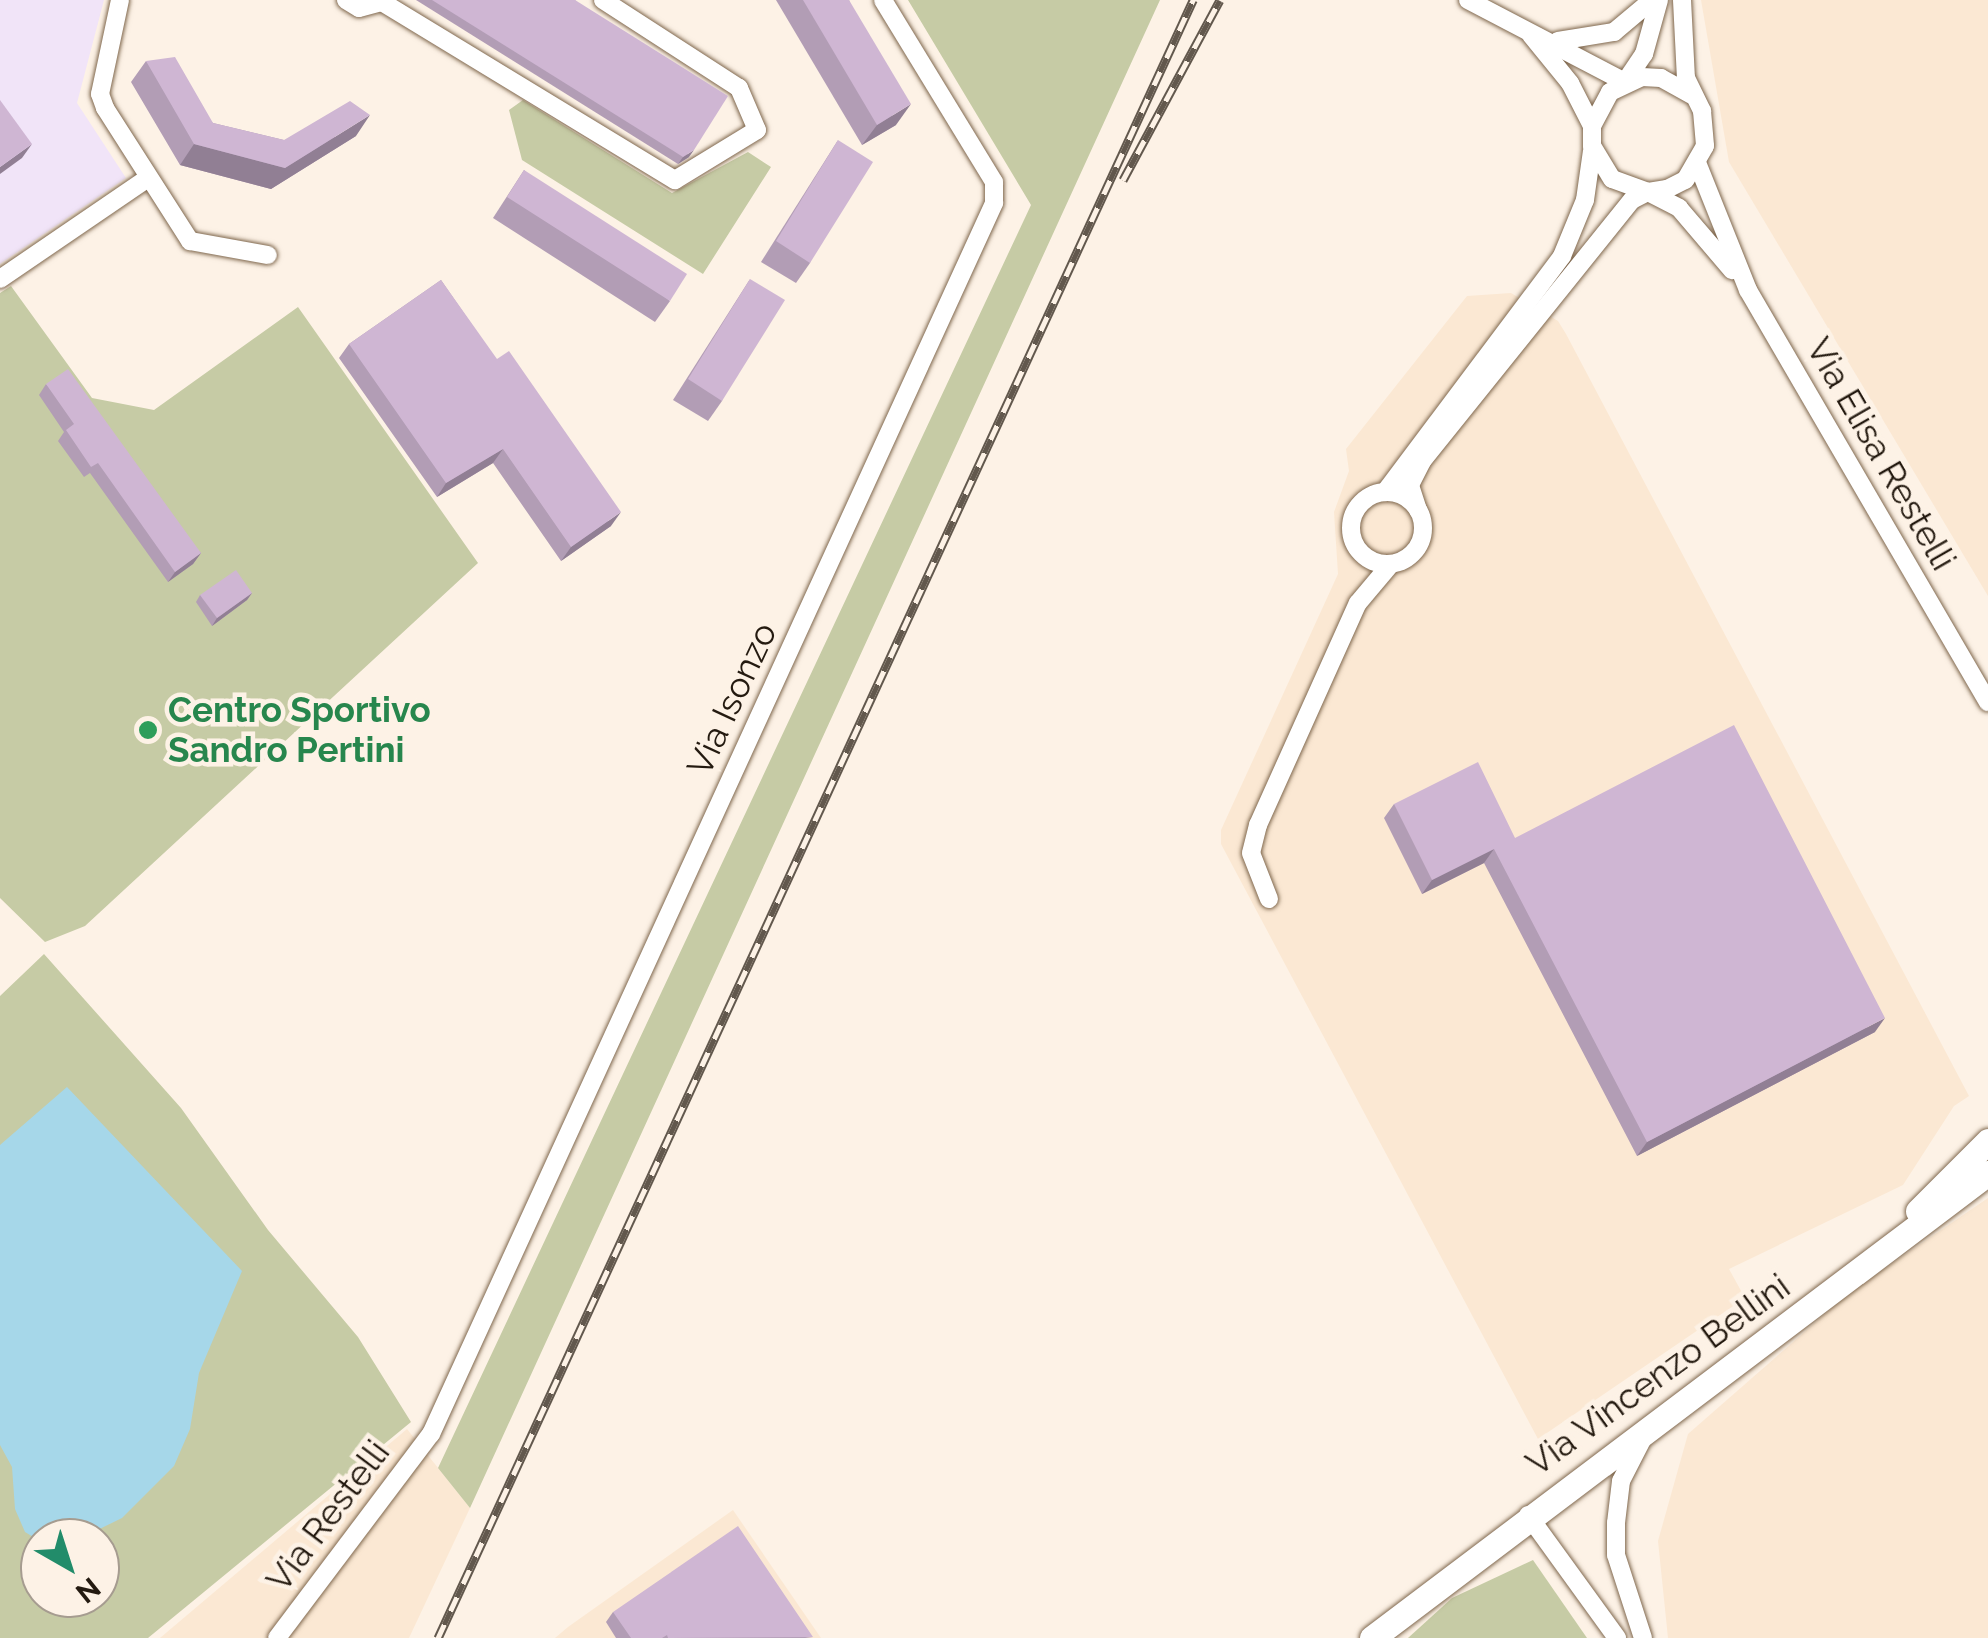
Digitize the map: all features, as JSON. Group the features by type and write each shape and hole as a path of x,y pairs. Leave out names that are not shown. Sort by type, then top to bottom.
{"street":[{"path":"120,0 100,94 148,178 190,241 268,255"},
{"path":"346,0 359,8 382,2 675,180 757,130 739,88 603,0"},
{"name":"Via Isonzo","path":"431,1434 994,204 994,182 883,0"},
{"path":"1468,0 1528,32 1558,41 1625,82 1661,78 1692,96"},
{"path":"1558,41 1614,32 1656,0"},
{"path":"1358,604 1352,518 1364,500 1385,492 1562,256 1585,200 1592,126 1598,108 1625,82 1644,54 1656,0"},
{"path":"1269,899 1251,853 1258,825 1358,604 1390,565 1420,545 1418,510 1410,485 1422,461 1605,228 1648,192 1685,180 1698,165 1706,128 1692,96 1682,0"},
{"path":"1528,32 1570,83 1592,126"},
{"path":"1592,146 1612,179 1648,192"},
{"name":"Via Elisa Restelli","path":"1698,165 1748,290 1988,702"},
{"path":"0,279 148,178"},
{"name":"Via Elisa Restelli","path":"1648,192 1679,208 1748,290"},
{"path":"1385,492 1404,496 1418,510"},
{"path":"1357,549 1390,565"},
{"name":"Via Vincenzo Bellini","path":"1830,1292 1988,1141"},
{"name":"Via Vincenzo Bellini","path":"1372,1638 1528,1515 1988,1173"},
{"path":"1643,1638 1616,1555 1616,1522 1621,1481 1652,1422"},
{"name":"Via Restelli","path":"276,1638 431,1434"},
{"path":"1528,1515 1617,1638"}],"shaded area":[{"path":"0,0 104,0 77,103 126,178 0,264"},
{"path":"1701,0 1988,0 1988,596 1729,162"},
{"path":"1511,293 1558,321 1566,334 1969,1096 1954,1106 1903,1185 1729,1269 1745,1298 1538,1439 1221,844 1221,830 1338,574 1334,512 1349,471 1346,449 1467,296"},
{"path":"1988,1198 1988,1638 1668,1638 1658,1541 1688,1434 1849,1293"},
{"path":"407,1429 470,1508 409,1638 160,1638"},
{"path":"733,1510 821,1638 555,1638 568,1627"}],"green space":[{"path":"908,0 1160,0 470,1508 438,1468 1031,205"},
{"path":"523,100 672,193 748,152 771,167 703,274 522,160 509,110"},
{"name":"Centro Sportivo Sandro Pertini","path":"11,286 92,398 154,410 298,307 478,563 85,926 45,942 0,898 0,293"},
{"path":"44,954 181,1108 268,1230 358,1337 411,1422 148,1638 0,1638 0,996"},
{"path":"1533,1560 1587,1638 1408,1638 1452,1598"}],"water":[{"path":"67,1087 242,1271 199,1373 190,1429 174,1466 120,1519 20,1520 15,1509 12,1467 0,1445 0,1145"}],"building":[{"path":"432,0 575,0 728,96 694,150 683,157"},
{"path":"803,0 849,0 911,104 877,125"},
{"path":"175,57 213,123 284,140 350,101 370,115 285,168 194,144 146,61"},
{"path":"0,100 32,144 0,167"},
{"path":"838,140 873,162 810,263 776,241"},
{"path":"524,170 687,274 670,301 507,197"},
{"path":"750,279 785,300 722,401 688,379"},
{"path":"441,280 497,359 509,351 621,512 571,547 503,449 446,483 349,344"},
{"path":"68,369 201,553 175,572 98,463 91,467 66,430 74,424 46,384"},
{"path":"236,570 252,593 217,618 200,595"},
{"path":"1734,725 1885,1018 1647,1142 1494,849 1432,880 1394,804 1478,762 1515,838"},
{"path":"738,1526 813,1637 631,1638 613,1612"}],"railway":[{"path":"438,1638 1193,0"},
{"path":"1123,180 1220,0"}],"place":[{"name":"Centro Sportivo Sandro Pertini","path":"148,730"}]}
